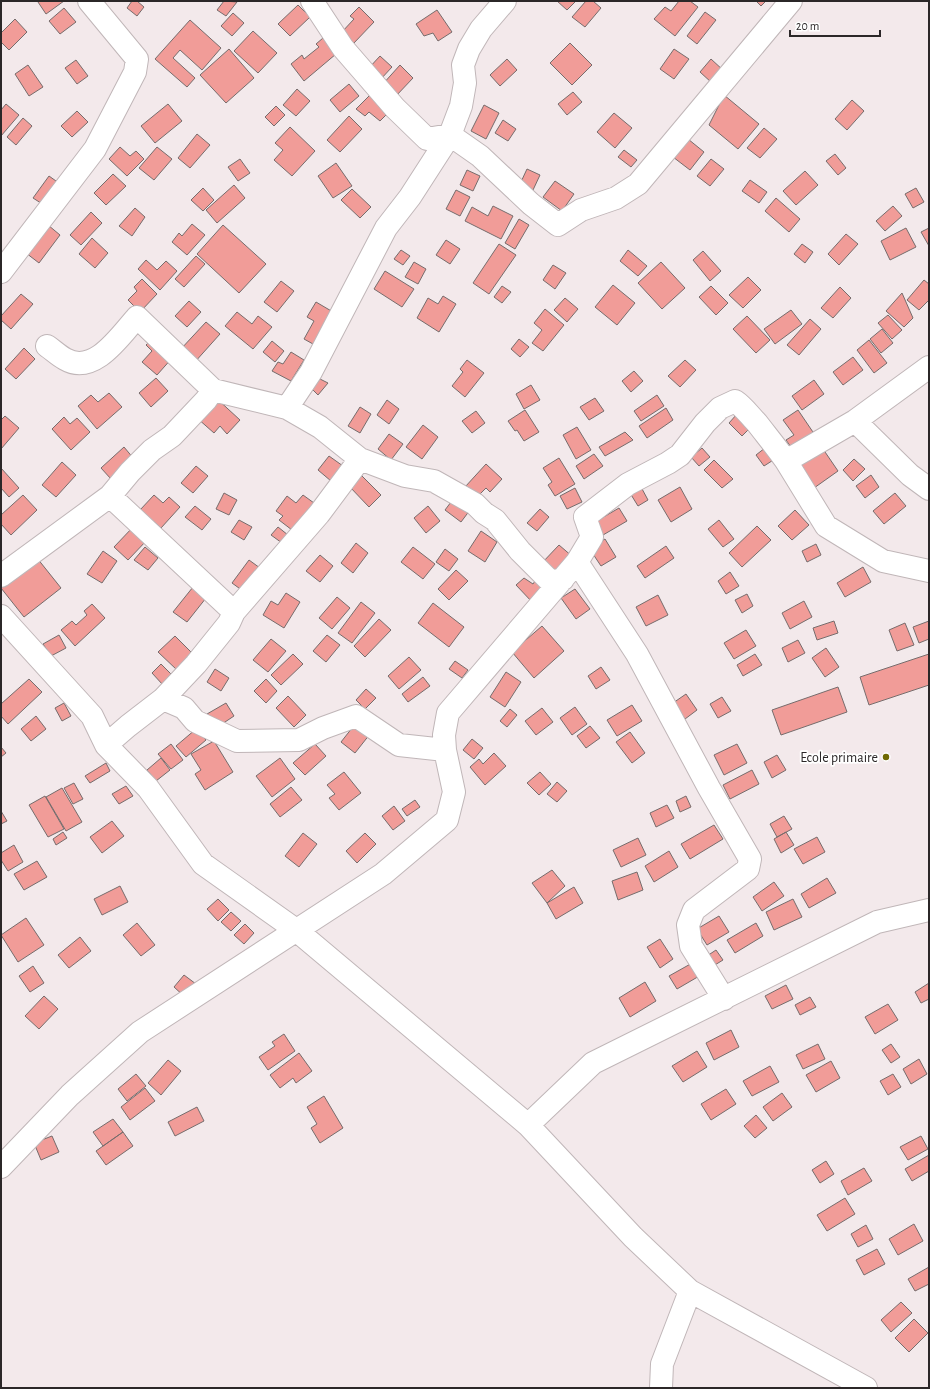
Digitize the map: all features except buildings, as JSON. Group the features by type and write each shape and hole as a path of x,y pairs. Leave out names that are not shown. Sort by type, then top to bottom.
{"street":[{"path":"1,272 95,149 135,72 137,59 89,1"},
{"path":"312,1 343,48 400,113 426,139 450,135 480,156 531,204 558,225 581,210 616,198 638,184 791,1"},
{"path":"287,408 311,372 386,228 410,197 450,135 461,106 465,83 464,65 469,49 481,29 505,1"},
{"path":"47,346 65,360 78,364 89,361 102,356 137,317 213,390 287,408 320,427 360,459 405,476 434,481 452,490 475,504 484,513 495,520 520,551 551,582 563,579"},
{"path":"786,461 855,421 929,367"},
{"path":"1,576 110,496 152,450 172,436 206,400 213,390"},
{"path":"1,1167 70,1095 140,1032 382,874 447,820 454,792 445,750 444,735 448,713 577,562 592,537 585,517 628,484 668,463 680,454 705,423 720,408 735,400 744,406 756,423 771,439 826,526 883,561 929,572"},
{"path":"855,421 910,475 929,489"},
{"path":"106,745 163,699 196,664 229,623 234,612 319,514 360,459"},
{"path":"110,496 234,612"},
{"path":"577,562 637,654 709,788 750,859 748,869 694,910 688,925 691,946 724,999"},
{"path":"1,616 92,716 106,745 148,788 203,864 296,930 528,1125 634,1237 690,1291 866,1388"},
{"path":"163,699 184,708 195,721 237,740 299,740 323,728 356,716 399,745 445,750"},
{"path":"528,1125 593,1063 877,922 929,910"},
{"path":"661,1388 662,1364 690,1291"}],"place":[{"name":"Ecole primaire","path":"886,757"}]}
